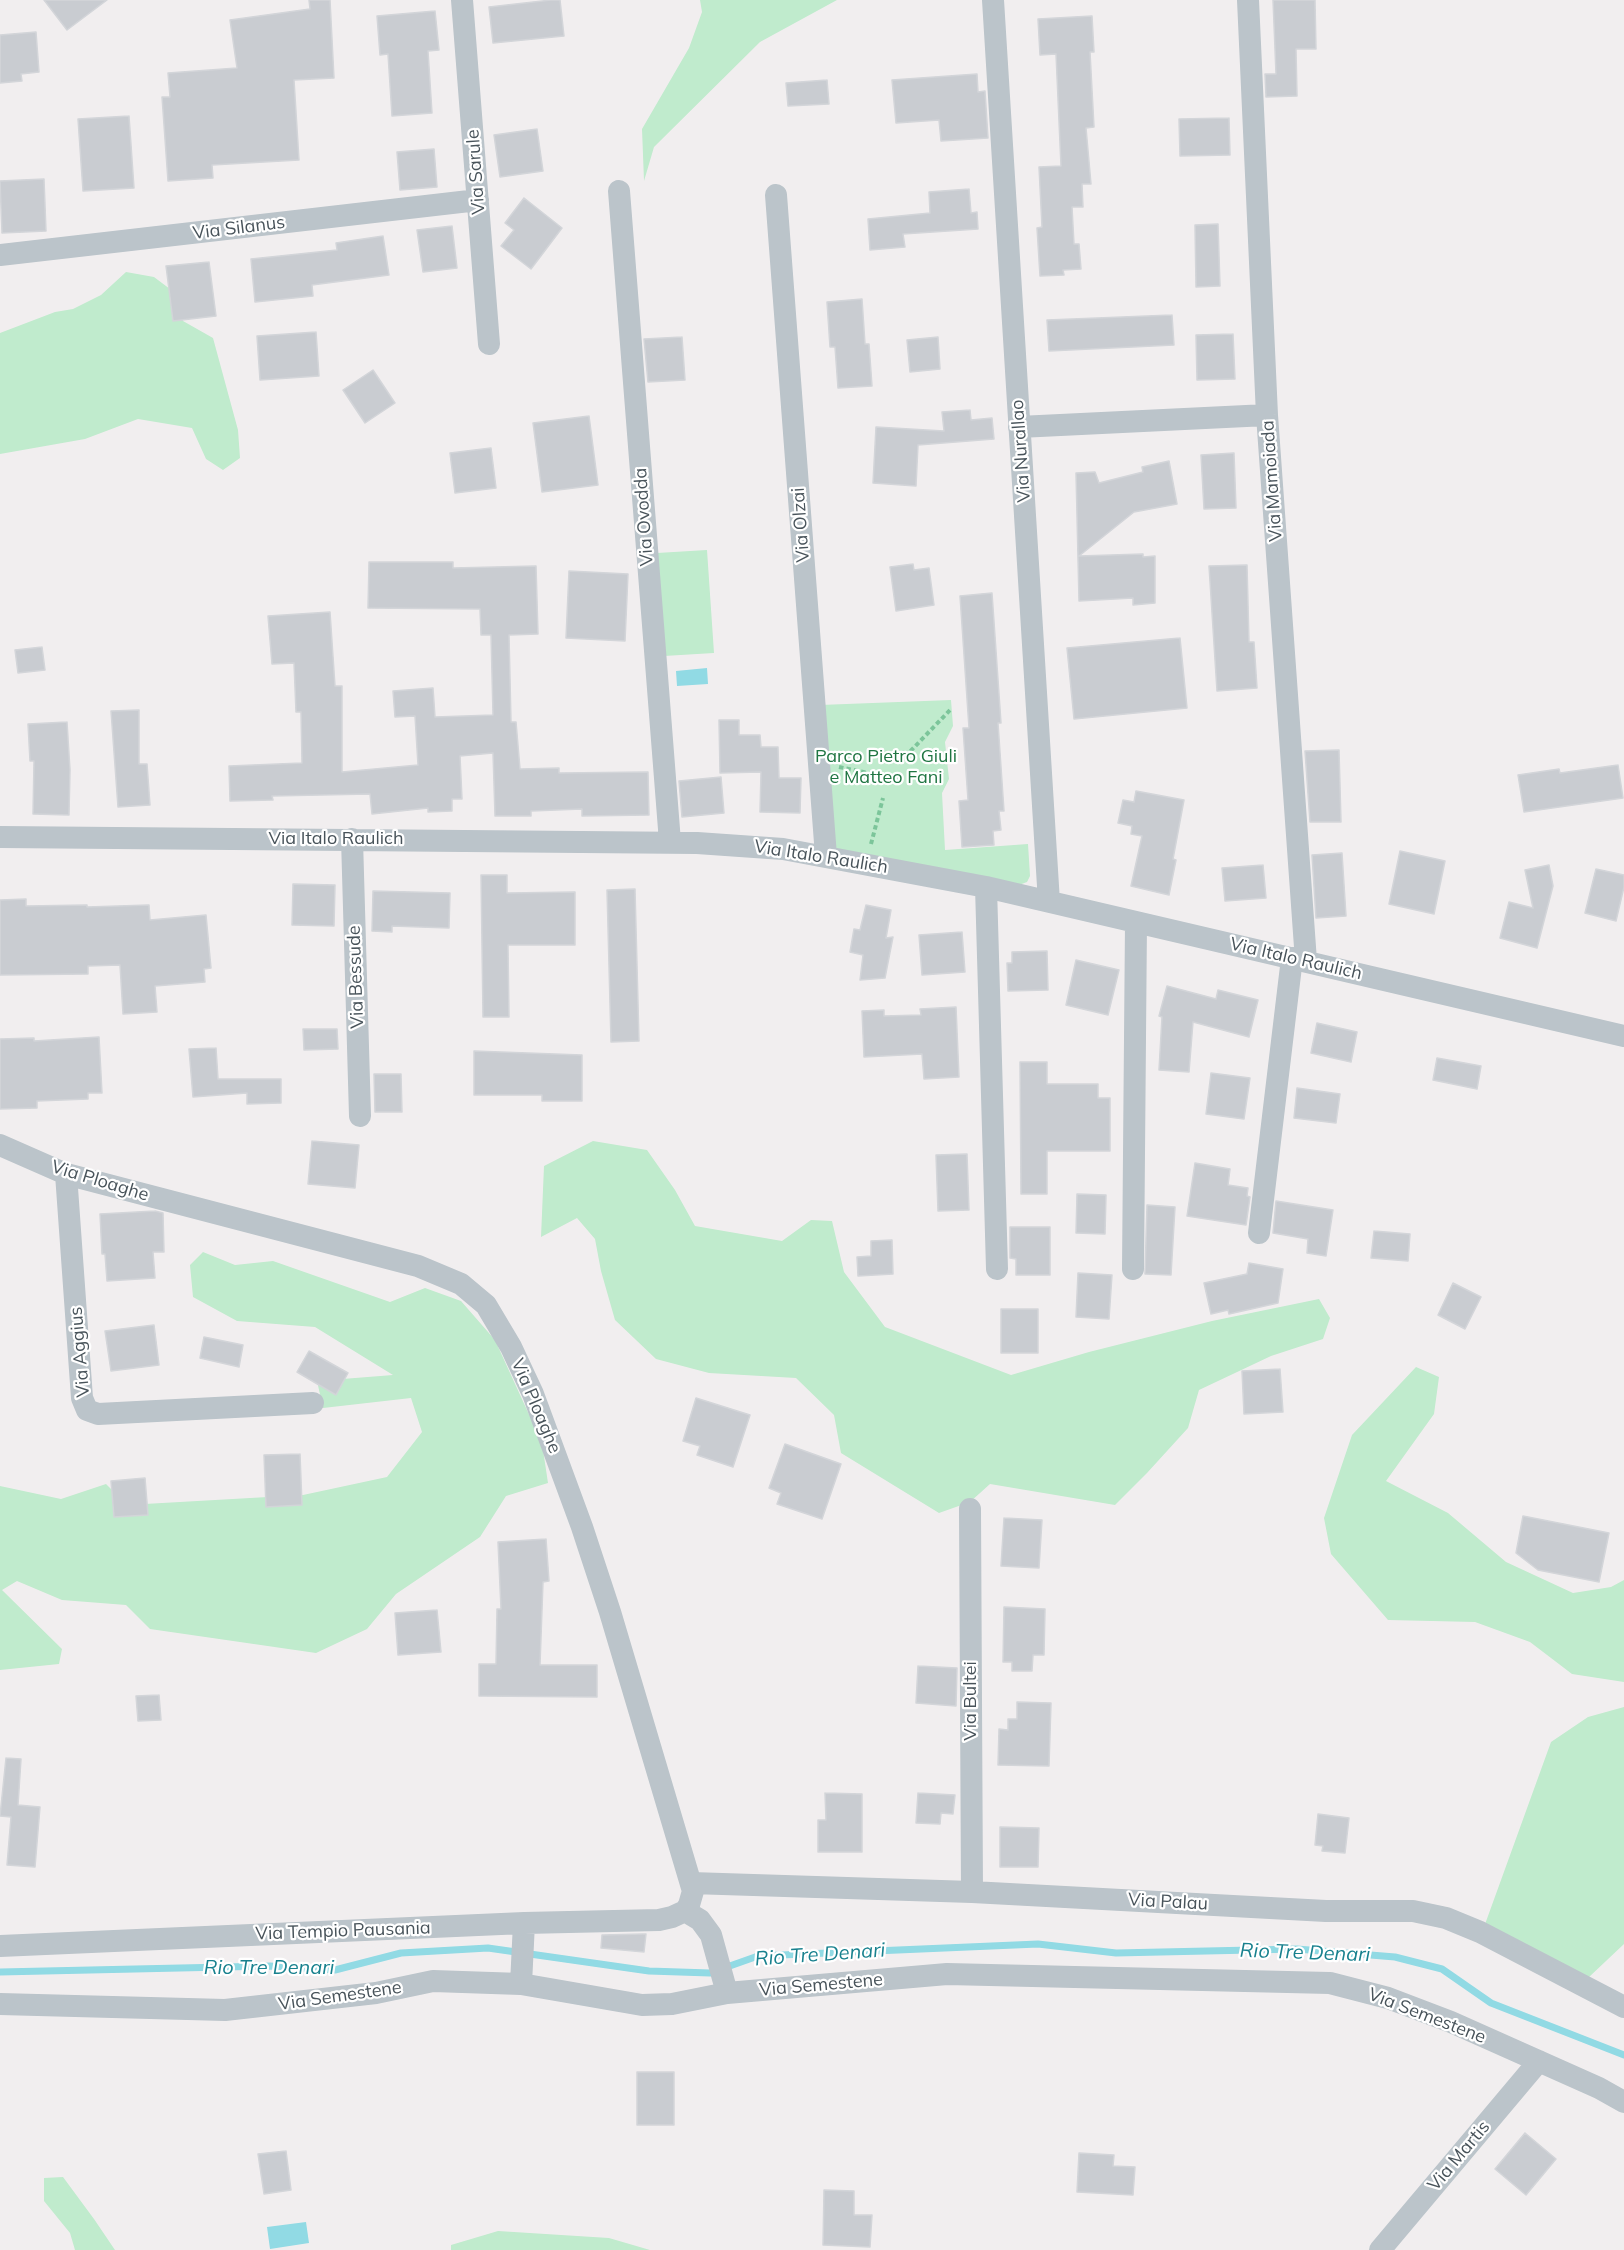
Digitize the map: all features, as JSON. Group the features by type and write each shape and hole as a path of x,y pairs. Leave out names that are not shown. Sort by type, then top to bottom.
{"street":[{"name":"Via Sarule","path":"462,0 489,344"},
{"name":"Via Nurallao","path":"993,0 1049,902"},
{"name":"Via Mamoiada","path":"1248,0 1268,416 1299,960 1259,1233"},
{"name":"Via Ovodda","path":"619,191 670,842"},
{"name":"Via Olzai","path":"776,195 826,856"},
{"name":"Via Silanus","path":"0,255 478,200"},
{"path":"1020,427 1268,416"},
{"name":"Via Italo Raulich","path":"0,837 670,842 755,846 826,856 986,887 1624,1036"},
{"name":"Via Bessude","path":"352,839 360,1116"},
{"path":"986,887 997,1269"},
{"path":"1133,1269 1136,922"},
{"name":"Via Ploaghe","path":"0,1145 66,1174 418,1266 462,1284 486,1305 511,1347 532,1394 582,1527 610,1612 691,1883 692,1897 685,1911"},
{"name":"Via Aggius","path":"66,1174 82,1398 87,1410 98,1414 313,1404"},
{"name":"Via Bultei","path":"970,1509 972,1892"},
{"name":"Via Palau","path":"691,1883 972,1892 1326,1911 1427,1913 1488,1935 1624,2007"},
{"path":"685,1911 700,1920 711,1935 727,1993"},
{"name":"Via Tempio Pausania","path":"0,1946 525,1923 658,1920 685,1911"},
{"path":"521,1984 525,1923"},
{"name":"Via Semestene","path":"0,2004 225,2010 376,1993 433,1981 521,1984 642,2005 672,2004 727,1993 947,1974 1330,1983 1388,1998 1539,2061 1624,2102"},
{"name":"Via Martis","path":"1380,2250 1539,2061"}],"path":[{"path":"900,762 952,708"},
{"path":"865,864 883,798"}],"green space":[{"path":"700,0 837,0 760,42 654,147 644,181 642,129 689,48 702,12"},
{"path":"126,272 154,277 170,289 183,321 213,338 238,430 240,458 223,470 206,459 192,428 138,419 85,439 0,454 0,333 55,312 73,309 101,295"},
{"path":"707,550 714,653 664,656 657,553"},
{"name":"Parco Pietro Giuli e Matteo Fani","path":"951,700 953,726 945,742 949,779 942,793 945,850 1028,844 1030,876 1027,882 1019,885 831,848 820,705"},
{"path":"593,1141 647,1150 675,1190 695,1226 782,1241 811,1220 832,1221 844,1272 885,1327 1011,1375 1089,1352 1212,1321 1319,1299 1330,1318 1323,1339 1271,1356 1199,1390 1188,1428 1115,1505 990,1484 970,1502 939,1513 841,1453 834,1415 796,1378 709,1373 656,1359 615,1320 601,1271 595,1239 577,1218 541,1237 544,1166"},
{"path":"203,1252 235,1265 273,1261 390,1302 425,1288 461,1301 495,1340 542,1443 548,1483 506,1496 480,1537 396,1594 367,1629 316,1653 150,1629 126,1605 62,1600 17,1581 2,1590 62,1649 59,1664 0,1670 0,1486 61,1499 106,1484 127,1505 303,1495 387,1477 422,1432 411,1398 323,1408 317,1381 393,1375 315,1327 237,1321 193,1297 190,1265"},
{"path":"1416,1367 1439,1377 1434,1414 1386,1481 1448,1513 1506,1562 1573,1593 1611,1587 1624,1580 1624,1682 1572,1674 1530,1642 1475,1622 1388,1620 1331,1554 1324,1518 1352,1435"},
{"path":"1624,1707 1624,1944 1588,1978 1484,1927 1551,1742 1588,1717"},
{"path":"63,2177 115,2250 75,2250 70,2233 44,2201 44,2178"},
{"path":"498,2231 609,2238 650,2250 451,2250 451,2245"}],"water":[{"path":"707,668 708,684 677,686 676,671"},
{"path":"306,2222 309,2243 270,2249 267,2227"}],"building":[{"path":"44,0 107,0 67,30"},
{"path":"309,0 330,0 334,78 294,80 299,160 212,165 213,178 168,181 162,97 170,97 168,73 237,68 230,20 310,9"},
{"path":"560,0 564,36 493,43 489,7"},
{"path":"1273,0 1315,0 1316,49 1296,49 1297,96 1266,97 1265,74 1276,74"},
{"path":"435,11 439,50 428,51 432,113 392,116 388,54 380,55 377,16"},
{"path":"1092,16 1094,52 1090,52 1094,127 1086,128 1091,184 1082,184 1083,207 1072,207 1074,244 1079,244 1081,269 1063,270 1064,275 1040,276 1037,228 1042,227 1039,167 1061,166 1056,54 1040,55 1038,19"},
{"path":"36,32 39,72 21,74 22,81 0,83 0,35"},
{"path":"977,74 978,92 985,91 988,138 941,141 939,120 896,123 892,80"},
{"path":"827,80 829,104 788,106 786,83"},
{"path":"129,116 134,188 83,191 78,119"},
{"path":"1229,118 1230,155 1180,156 1179,119"},
{"path":"537,129 543,171 500,177 494,135"},
{"path":"434,149 437,187 400,190 397,152"},
{"path":"44,179 46,231 2,233 0,181"},
{"path":"969,189 971,213 977,212 978,229 903,234 905,247 870,250 868,219 930,213 929,192"},
{"path":"524,198 562,228 531,269 501,246 514,230 505,223"},
{"path":"1218,224 1220,286 1196,287 1195,225"},
{"path":"452,226 457,268 423,272 417,230"},
{"path":"383,236 389,275 312,285 313,296 255,302 251,259 337,250 336,243"},
{"path":"209,262 216,316 173,321 166,266"},
{"path":"862,299 865,344 869,344 872,386 838,388 835,347 830,347 827,302"},
{"path":"1172,315 1174,345 1049,351 1047,320"},
{"path":"316,332 319,376 260,380 257,336"},
{"path":"1233,334 1235,379 1197,380 1196,335"},
{"path":"682,337 685,380 648,382 644,339"},
{"path":"938,337 940,369 910,372 907,340"},
{"path":"373,370 395,403 365,423 343,390"},
{"path":"970,410 971,420 992,418 994,439 918,445 916,486 873,483 876,427 944,431 942,412"},
{"path":"589,416 598,485 542,492 533,423"},
{"path":"491,448 496,488 455,493 450,453"},
{"path":"1234,453 1236,508 1204,509 1201,455"},
{"path":"1169,461 1177,504 1134,512 1079,556 1143,554 1143,557 1155,556 1155,603 1133,605 1133,598 1079,601 1076,473 1095,472 1099,483 1143,472 1142,467"},
{"path":"369,562 453,562 453,568 536,566 538,634 509,635 511,722 516,722 520,769 559,768 559,773 648,772 649,815 582,816 582,809 531,811 531,816 495,816 493,753 460,756 462,799 452,799 452,811 428,812 428,808 372,814 370,794 272,796 273,800 230,801 229,766 302,763 301,712 296,712 294,663 272,664 268,616 330,612 335,686 342,686 342,772 418,765 415,716 395,717 393,691 433,688 435,717 493,715 491,635 481,635 480,609 368,608"},
{"path":"913,564 914,570 929,568 934,605 896,611 890,567"},
{"path":"1247,565 1249,642 1254,642 1257,688 1217,691 1209,566"},
{"path":"569,571 628,574 625,641 566,638"},
{"path":"992,593 1001,723 998,723 1004,811 999,811 1001,830 993,831 994,845 962,847 959,801 968,800 963,728 969,728 960,596"},
{"path":"1180,638 1187,708 1074,719 1067,648"},
{"path":"42,647 45,670 18,673 15,650"},
{"path":"139,710 139,764 147,764 150,805 118,807 111,711"},
{"path":"719,720 739,720 739,735 760,735 761,747 778,747 779,778 801,778 800,813 760,812 761,772 720,773"},
{"path":"67,722 70,770 69,815 33,814 34,761 30,761 28,724"},
{"path":"1339,750 1341,822 1310,822 1305,751"},
{"path":"1618,765 1623,798 1524,812 1518,775 1559,769 1560,773"},
{"path":"721,777 724,813 682,817 679,781"},
{"path":"1136,791 1184,800 1169,895 1131,886 1142,836 1131,834 1132,826 1118,823 1123,800 1134,802"},
{"path":"1400,851 1445,861 1434,914 1389,904"},
{"path":"1342,853 1346,916 1316,918 1312,855"},
{"path":"1263,865 1266,898 1225,901 1222,868"},
{"path":"1549,865 1553,886 1537,948 1500,938 1509,902 1533,908 1525,870"},
{"path":"1596,869 1624,875 1624,887 1616,921 1585,913"},
{"path":"481,875 507,875 507,893 575,892 575,945 508,945 509,1017 483,1017"},
{"path":"293,884 335,885 334,926 292,925"},
{"path":"635,889 639,1041 611,1042 607,890"},
{"path":"373,891 450,893 449,928 392,926 392,932 372,931"},
{"path":"26,899 26,906 149,905 150,920 206,915 211,968 204,969 205,982 155,986 157,1012 123,1014 120,965 88,966 88,974 0,975 0,900"},
{"path":"866,905 891,910 886,938 893,937 885,978 860,980 863,955 850,952 854,929 860,930"},
{"path":"962,932 965,972 922,975 919,935"},
{"path":"1047,951 1048,990 1008,991 1007,963 1012,963 1012,952"},
{"path":"1076,960 1119,970 1108,1015 1066,1005"},
{"path":"1167,986 1216,999 1218,990 1258,1000 1249,1037 1193,1022 1189,1072 1159,1070 1162,1017 1159,1016"},
{"path":"956,1007 959,1077 924,1079 922,1054 864,1057 862,1011 884,1010 884,1016 921,1015 920,1009"},
{"path":"1317,1023 1357,1032 1351,1062 1311,1053"},
{"path":"303,1029 337,1029 338,1049 304,1050"},
{"path":"99,1037 102,1093 88,1093 88,1099 37,1101 37,1108 0,1109 0,1039 34,1038 34,1041"},
{"path":"216,1048 218,1079 281,1079 281,1103 247,1104 247,1093 193,1097 189,1049"},
{"path":"474,1051 582,1055 582,1101 542,1101 542,1095 474,1095"},
{"path":"1437,1058 1481,1066 1477,1089 1433,1080"},
{"path":"1020,1062 1047,1062 1047,1084 1098,1084 1098,1098 1110,1098 1110,1151 1047,1151 1047,1194 1021,1194"},
{"path":"1211,1073 1250,1078 1244,1119 1206,1114"},
{"path":"374,1074 401,1074 402,1112 375,1112"},
{"path":"1297,1088 1340,1094 1336,1123 1294,1118"},
{"path":"312,1141 359,1145 355,1188 308,1184"},
{"path":"967,1154 969,1210 938,1211 936,1155"},
{"path":"1195,1163 1230,1169 1228,1185 1248,1188 1247,1196 1250,1197 1246,1225 1187,1216"},
{"path":"1077,1194 1106,1195 1105,1234 1076,1233"},
{"path":"1276,1201 1333,1210 1326,1256 1307,1253 1308,1239 1273,1233"},
{"path":"1147,1205 1175,1207 1171,1275 1145,1274"},
{"path":"155,1211 163,1213 164,1252 153,1252 155,1278 107,1281 105,1254 102,1254 100,1214"},
{"path":"1010,1227 1050,1227 1050,1275 1016,1275 1016,1259 1010,1258"},
{"path":"1374,1231 1410,1234 1408,1261 1371,1258"},
{"path":"892,1240 893,1274 858,1276 857,1257 871,1256 871,1241"},
{"path":"1249,1263 1283,1269 1278,1303 1229,1314 1228,1310 1211,1314 1204,1283 1247,1274"},
{"path":"1078,1273 1112,1275 1109,1319 1076,1317"},
{"path":"1453,1283 1481,1297 1465,1329 1438,1315"},
{"path":"1001,1309 1038,1309 1038,1353 1001,1353"},
{"path":"154,1325 159,1365 111,1371 105,1331"},
{"path":"204,1337 243,1345 239,1367 200,1358"},
{"path":"309,1351 348,1373 336,1395 297,1372"},
{"path":"1280,1369 1283,1412 1244,1414 1242,1371"},
{"path":"696,1398 750,1415 733,1467 697,1455 700,1446 683,1441"},
{"path":"785,1444 841,1464 822,1519 777,1504 781,1493 769,1488"},
{"path":"300,1454 302,1505 266,1507 264,1455"},
{"path":"145,1478 148,1515 114,1517 111,1481"},
{"path":"1523,1516 1609,1533 1599,1582 1538,1570 1516,1553"},
{"path":"1004,1518 1042,1520 1039,1568 1001,1566"},
{"path":"546,1539 549,1581 543,1582 540,1665 597,1665 597,1697 479,1696 479,1664 496,1664 497,1609 501,1609 498,1542"},
{"path":"1004,1607 1045,1609 1044,1655 1033,1655 1032,1671 1012,1671 1012,1662 1003,1662"},
{"path":"437,1610 441,1652 398,1655 395,1613"},
{"path":"918,1666 957,1668 956,1706 916,1703"},
{"path":"159,1695 161,1720 138,1721 136,1696"},
{"path":"1017,1702 1051,1703 1049,1766 998,1765 999,1729 1008,1730 1008,1719 1017,1719"},
{"path":"6,1758 21,1759 18,1805 40,1807 35,1867 7,1865 11,1817 0,1816"},
{"path":"825,1793 862,1794 862,1852 818,1852 818,1820 826,1820"},
{"path":"918,1793 955,1795 953,1814 941,1813 940,1824 916,1823"},
{"path":"1318,1814 1349,1818 1345,1853 1322,1851 1323,1846 1315,1845"},
{"path":"1000,1827 1039,1828 1038,1867 1000,1867"},
{"path":"646,1934 644,1952 601,1948 602,1935"},
{"path":"637,2072 674,2072 674,2125 637,2125"},
{"path":"1525,2133 1556,2159 1526,2195 1495,2169"},
{"path":"286,2151 291,2190 264,2194 258,2154"},
{"path":"1079,2153 1114,2155 1113,2166 1135,2167 1133,2195 1077,2192"},
{"path":"824,2190 854,2191 854,2215 872,2215 870,2247 823,2245"}],"waterway":[{"name":"Rio Tre Denari","path":"0,1972 270,1966 335,1970 401,1953 488,1948 649,1971 710,1973 758,1956 1038,1944 1116,1953 1297,1949 1395,1957 1442,1969 1491,2003 1624,2055"}]}
